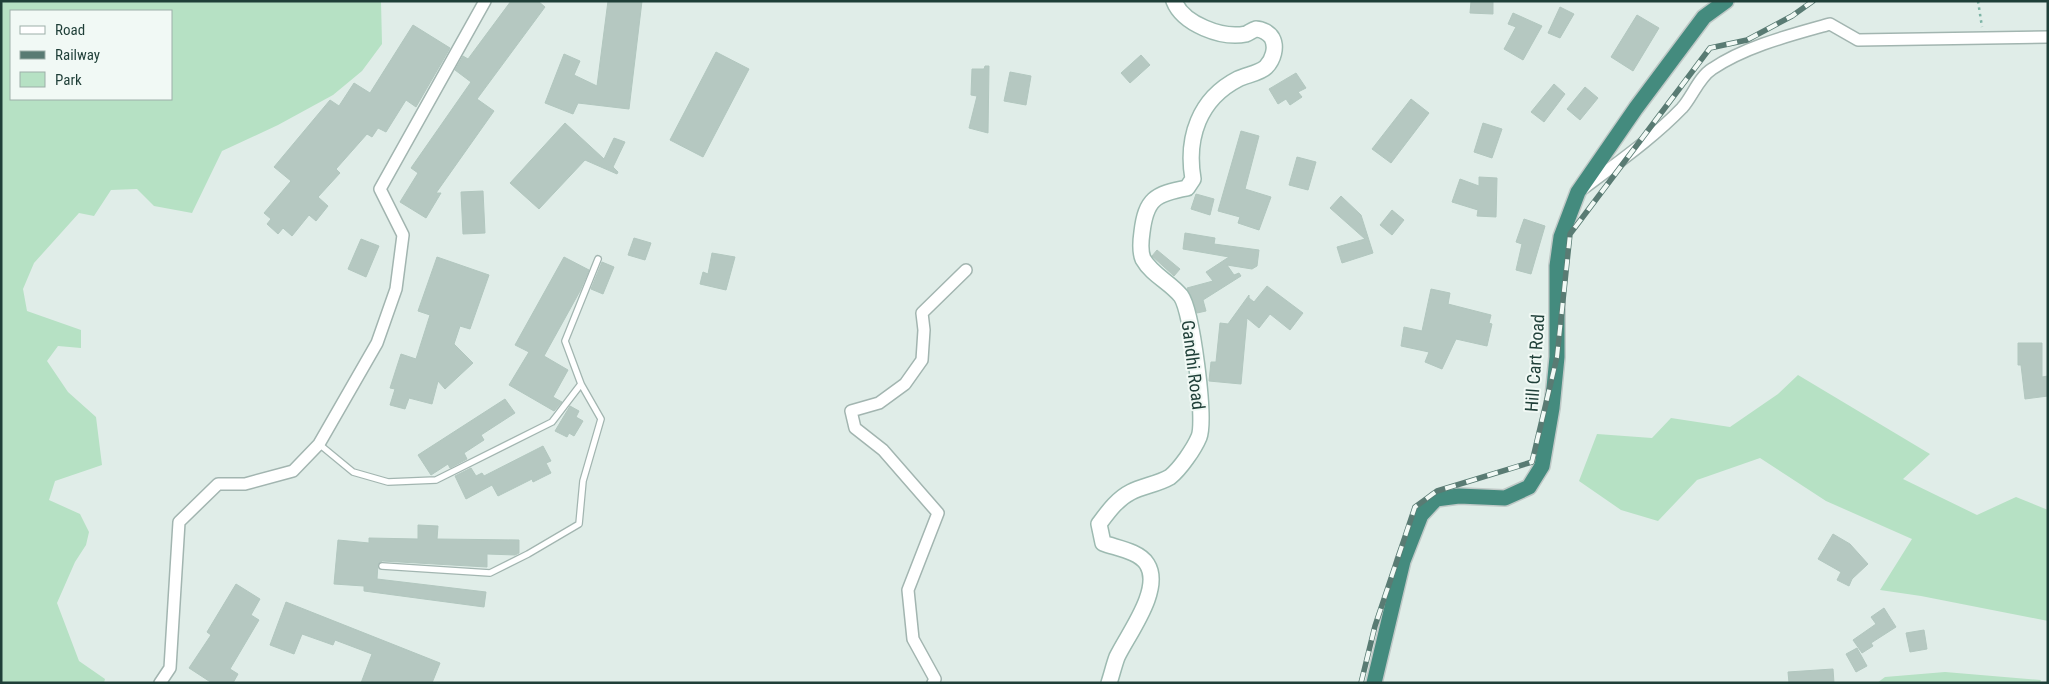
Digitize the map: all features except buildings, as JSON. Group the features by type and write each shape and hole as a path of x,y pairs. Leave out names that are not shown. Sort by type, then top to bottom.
{"highway":[{"name":"Hill Cart Road","path":"1374,683 1404,561 1421,515 1436,498 1459,496 1505,498 1529,487 1542,466 1552,408 1557,357 1557,266 1561,236 1578,192 1636,108 1704,17 1726,1"}],"main road":[{"name":"Gandhi Road","path":"1109,683 1117,658 1146,603 1152,580 1147,564 1136,554 1102,543 1099,524 1111,508 1130,492 1170,476 1200,436 1200,413 1192,330 1182,296 1156,275 1143,258 1142,237 1145,212 1155,198 1171,191 1188,188 1193,180 1190,159 1194,128 1211,99 1236,80 1266,67 1274,52 1272,38 1264,31 1256,29 1246,34 1223,33 1196,26 1177,9 1174,1"}],"street":[{"path":"160,683 170,668 179,522 218,484 245,484 293,471 319,444 377,343 396,289 403,235 380,188 485,1"},
{"path":"1578,192 1649,139 1683,107 1710,70 1790,35 1830,24 1858,40 2048,37"},
{"path":"933,683 935,679 913,640 908,590 938,513 883,450 855,428 851,411 879,403 905,384 922,360 922,313 966,270"}],"lane":[{"path":"382,566 490,573 528,554 579,524 582,481 601,419 581,384 565,341 598,259"},
{"path":"319,444 353,472 388,482 436,480 552,422 581,384"}],"path":[{"path":"1978,1 1984,38"}],"green space":[{"path":"4,1 381,1 382,44 362,71 333,95 278,125 222,151 192,213 154,206 137,189 111,190 94,216 79,213 34,263 23,289 27,311 81,330 81,348 58,346 47,361 68,392 96,417 102,465 55,481 49,500 80,514 89,532 86,545 75,562 57,603 79,661 105,679 104,683 1,683 1,4"},
{"path":"1798,375 1930,454 1903,479 1977,515 2016,497 2048,510 2048,621 1921,596 1880,590 1912,539 1826,501 1760,458 1697,480 1658,521 1621,510 1579,481 1597,434 1652,438 1671,418 1730,427 1778,394"},
{"path":"1945,672 2041,680 2040,683 1877,683 1885,677"}],"railway":[{"path":"1361,683 1375,626 1415,507 1437,491 1532,462 1557,357 1570,234 1710,48 1747,40 1792,16 1813,1"}]}
